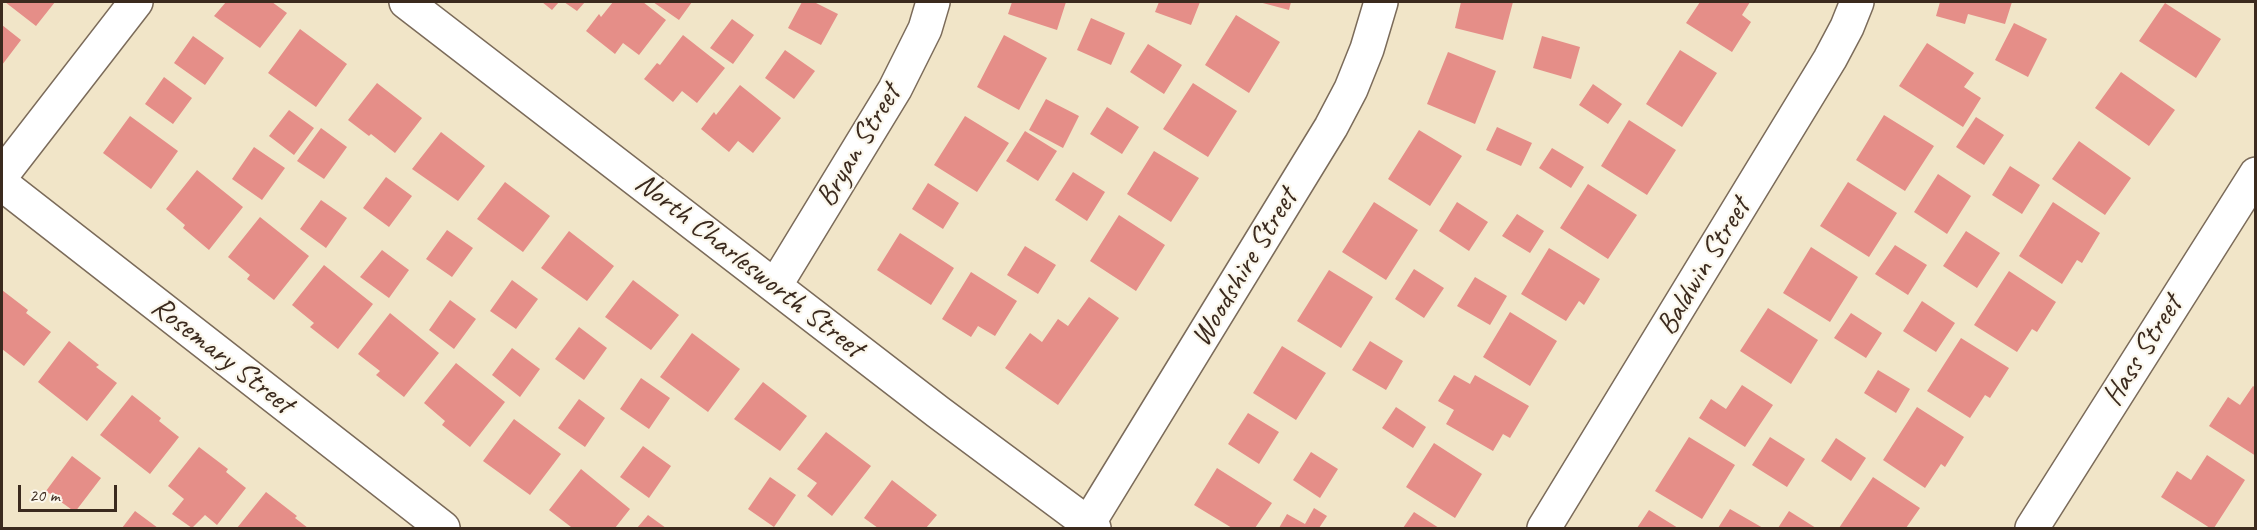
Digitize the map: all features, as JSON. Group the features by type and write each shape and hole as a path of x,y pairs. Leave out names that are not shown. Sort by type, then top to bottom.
{"street":[{"path":"2,175 136,2"},
{"name":"North Charlesworth Street","path":"406,2 1090,526"},
{"name":"Bryan Street","path":"775,286 895,89 925,28 933,2"},
{"name":"Woodshire Street","path":"1090,526 1331,127 1351,89 1367,49 1381,2"},
{"name":"Baldwin Street","path":"1544,528 1830,59 1857,2"},
{"name":"Hass Street","path":"2032,528 2256,174"},
{"name":"Rosemary Street","path":"2,184 443,528"}],"building":[{"path":"5,2 55,2 36,26"},
{"path":"226,2 272,2 287,13 260,48 214,16"},
{"path":"542,2 559,2 552,10"},
{"path":"564,2 585,2 577,11"},
{"path":"613,2 643,2 666,20 639,55 623,43 615,54 586,31 599,14 601,17"},
{"path":"653,2 692,2 679,20"},
{"path":"802,2 814,2 838,14 821,45 788,28"},
{"path":"1012,2 1066,2 1057,30 1008,14"},
{"path":"1159,2 1200,2 1191,25 1155,12"},
{"path":"1259,2 1291,2 1289,10"},
{"path":"1461,2 1513,2 1503,40 1455,28"},
{"path":"1700,2 1750,2 1742,15 1751,22 1732,52 1686,23"},
{"path":"1940,2 2012,2 2005,24 1968,14 1965,24 1936,16"},
{"path":"2165,3 2221,39 2196,78 2139,41"},
{"path":"1236,15 1280,42 1249,93 1205,65"},
{"path":"1091,18 1125,33 1111,65 1077,50"},
{"path":"732,19 754,35 733,64 710,48"},
{"path":"2014,23 2047,39 2028,77 1995,60"},
{"path":"2,25 21,40 2,65"},
{"path":"300,29 347,64 316,107 268,73"},
{"path":"683,35 725,68 697,103 682,91 673,102 644,79 657,63 660,65"},
{"path":"1004,35 1047,58 1019,110 977,87"},
{"path":"193,36 224,58 205,85 174,63"},
{"path":"1542,36 1580,47 1571,79 1533,68"},
{"path":"1927,43 1974,73 1964,87 1981,98 1963,127 1899,86"},
{"path":"1148,44 1182,65 1164,94 1130,72"},
{"path":"785,50 815,71 794,99 765,78"},
{"path":"1680,50 1717,73 1682,127 1646,104"},
{"path":"1448,52 1496,71 1475,124 1427,104"},
{"path":"2121,72 2175,110 2149,146 2095,108"},
{"path":"164,77 192,98 173,124 145,104"},
{"path":"377,83 422,118 395,153 348,120"},
{"path":"1193,83 1237,111 1208,157 1163,129"},
{"path":"1593,84 1622,104 1608,124 1579,105"},
{"path":"740,85 781,118 753,153 738,141 729,152 701,129 714,112 716,115"},
{"path":"1046,99 1079,116 1063,148 1029,130"},
{"path":"1107,107 1139,127 1122,154 1090,134"},
{"path":"289,110 314,128 294,155 269,136"},
{"path":"1884,115 1934,146 1905,191 1856,160"},
{"path":"130,116 178,151 151,189 103,153"},
{"path":"965,116 1009,143 977,192 934,165"},
{"path":"1976,117 2004,135 1984,165 1956,147"},
{"path":"1629,120 1676,150 1647,195 1601,166"},
{"path":"1497,127 1532,143 1521,166 1486,150"},
{"path":"321,128 347,147 324,179 297,161"},
{"path":"1419,130 1462,156 1430,206 1388,179"},
{"path":"1025,131 1057,151 1038,181 1006,161"},
{"path":"441,132 485,166 458,201 412,169"},
{"path":"2079,141 2131,178 2105,215 2052,179"},
{"path":"254,147 285,168 262,200 232,179"},
{"path":"1552,148 1584,167 1571,188 1539,168"},
{"path":"1154,151 1199,178 1171,222 1127,194"},
{"path":"2010,166 2040,185 2022,214 1992,195"},
{"path":"197,170 243,207 209,250 183,228 185,225 166,209"},
{"path":"1073,172 1105,192 1087,221 1055,200"},
{"path":"1938,174 1971,196 1947,234 1914,212"},
{"path":"386,177 412,196 389,227 363,208"},
{"path":"505,182 550,216 523,252 477,219"},
{"path":"1848,182 1897,213 1869,257 1820,226"},
{"path":"928,183 959,203 943,229 912,209"},
{"path":"1588,184 1637,215 1608,259 1560,228"},
{"path":"321,200 347,218 326,248 300,229"},
{"path":"1374,202 1418,230 1386,280 1342,252"},
{"path":"1457,202 1488,222 1469,251 1439,231"},
{"path":"2053,202 2100,233 2082,263 2077,260 2062,284 2019,256"},
{"path":"1517,214 1544,231 1530,253 1502,236"},
{"path":"1119,215 1165,245 1136,291 1090,261"},
{"path":"260,217 309,256 274,300 247,279 250,275 228,257"},
{"path":"447,230 473,248 452,277 426,259"},
{"path":"569,231 614,266 587,301 541,268"},
{"path":"1966,231 2000,253 1977,288 1943,266"},
{"path":"900,233 954,268 931,305 877,270"},
{"path":"1895,245 1927,265 1908,295 1875,274"},
{"path":"1025,246 1056,265 1038,294 1007,275"},
{"path":"1811,247 1858,277 1830,322 1783,293"},
{"path":"1549,248 1600,279 1584,305 1579,301 1566,321 1521,294"},
{"path":"382,250 409,270 389,298 360,277"},
{"path":"324,265 373,304 338,349 310,327 314,323 292,305"},
{"path":"1414,269 1444,288 1424,318 1395,299"},
{"path":"1329,270 1373,297 1341,348 1297,321"},
{"path":"2009,271 2056,302 2037,332 2032,329 2017,352 1974,325"},
{"path":"971,272 1017,301 995,336 978,326 971,337 942,319"},
{"path":"1475,277 1507,296 1490,325 1457,306"},
{"path":"512,280 538,299 516,329 490,311"},
{"path":"633,280 679,315 651,350 605,317"},
{"path":"2,290 28,310 26,313 51,332 24,366 2,349"},
{"path":"1089,297 1119,318 1058,405 1005,368 1030,333 1042,342 1058,319 1068,326"},
{"path":"450,300 476,319 454,349 429,330"},
{"path":"1922,301 1955,323 1936,352 1903,331"},
{"path":"1768,308 1818,340 1791,384 1740,351"},
{"path":"1510,312 1557,341 1530,386 1483,357"},
{"path":"390,313 439,353 404,397 376,375 380,371 358,354"},
{"path":"1851,313 1882,333 1866,358 1834,338"},
{"path":"579,327 607,348 584,380 555,359"},
{"path":"692,333 740,369 708,412 660,377"},
{"path":"1961,338 2009,368 1990,398 1985,395 1970,418 1927,391"},
{"path":"69,341 117,383 87,421 38,382"},
{"path":"1370,341 1403,361 1386,390 1352,370"},
{"path":"1282,346 1326,373 1296,420 1253,393"},
{"path":"512,348 540,369 520,397 492,375"},
{"path":"456,363 505,402 470,447 442,425 445,421 424,403"},
{"path":"1878,370 1910,389 1896,413 1864,393"},
{"path":"1454,375 1470,384 1475,375 1529,406 1510,438 1503,434 1493,451 1446,424 1454,410 1438,401"},
{"path":"641,378 670,398 649,429 620,409"},
{"path":"763,382 807,416 780,451 734,419"},
{"path":"1742,385 1773,405 1745,447 1699,418 1711,399 1726,409"},
{"path":"2253,386 2256,388 2256,456 2209,426 2228,397 2240,405"},
{"path":"132,395 161,418 159,421 179,437 150,474 100,435"},
{"path":"579,399 605,418 585,447 558,428"},
{"path":"1396,407 1426,427 1413,448 1382,428"},
{"path":"1917,407 1964,437 1945,467 1941,464 1925,488 1883,460"},
{"path":"1248,413 1279,432 1259,464 1228,444"},
{"path":"514,419 561,454 530,495 483,461"},
{"path":"826,432 871,466 832,516 807,496 817,483 797,469"},
{"path":"1689,437 1735,465 1702,519 1655,491"},
{"path":"1770,437 1805,459 1787,487 1752,465"},
{"path":"1836,438 1866,458 1851,481 1821,461"},
{"path":"1434,443 1482,474 1455,518 1406,487"},
{"path":"643,446 671,466 649,498 620,477"},
{"path":"199,447 228,469 226,472 246,488 217,525 205,515 192,528 172,514 184,499 168,486"},
{"path":"1311,452 1338,469 1320,498 1293,480"},
{"path":"2207,455 2245,480 2214,528 2210,528 2161,497 2177,471 2191,480"},
{"path":"72,456 101,478 75,512 46,491"},
{"path":"1217,468 1272,503 1255,528 1232,528 1194,505"},
{"path":"581,469 630,509 615,528 570,528 549,510"},
{"path":"770,477 796,495 774,527 748,509"},
{"path":"1873,477 1920,508 1906,528 1839,528"},
{"path":"892,480 937,515 926,528 878,528 864,518"},
{"path":"266,492 297,516 295,518 308,528 237,528"},
{"path":"1314,508 1327,516 1319,528 1279,528 1287,514 1305,524"},
{"path":"1730,509 1763,528 1718,528"},
{"path":"1649,510 1678,528 1637,528"},
{"path":"135,511 158,528 122,528"},
{"path":"1789,511 1816,528 1778,528"},
{"path":"1414,512 1439,528 1403,528"},
{"path":"648,515 666,528 637,528"}]}
